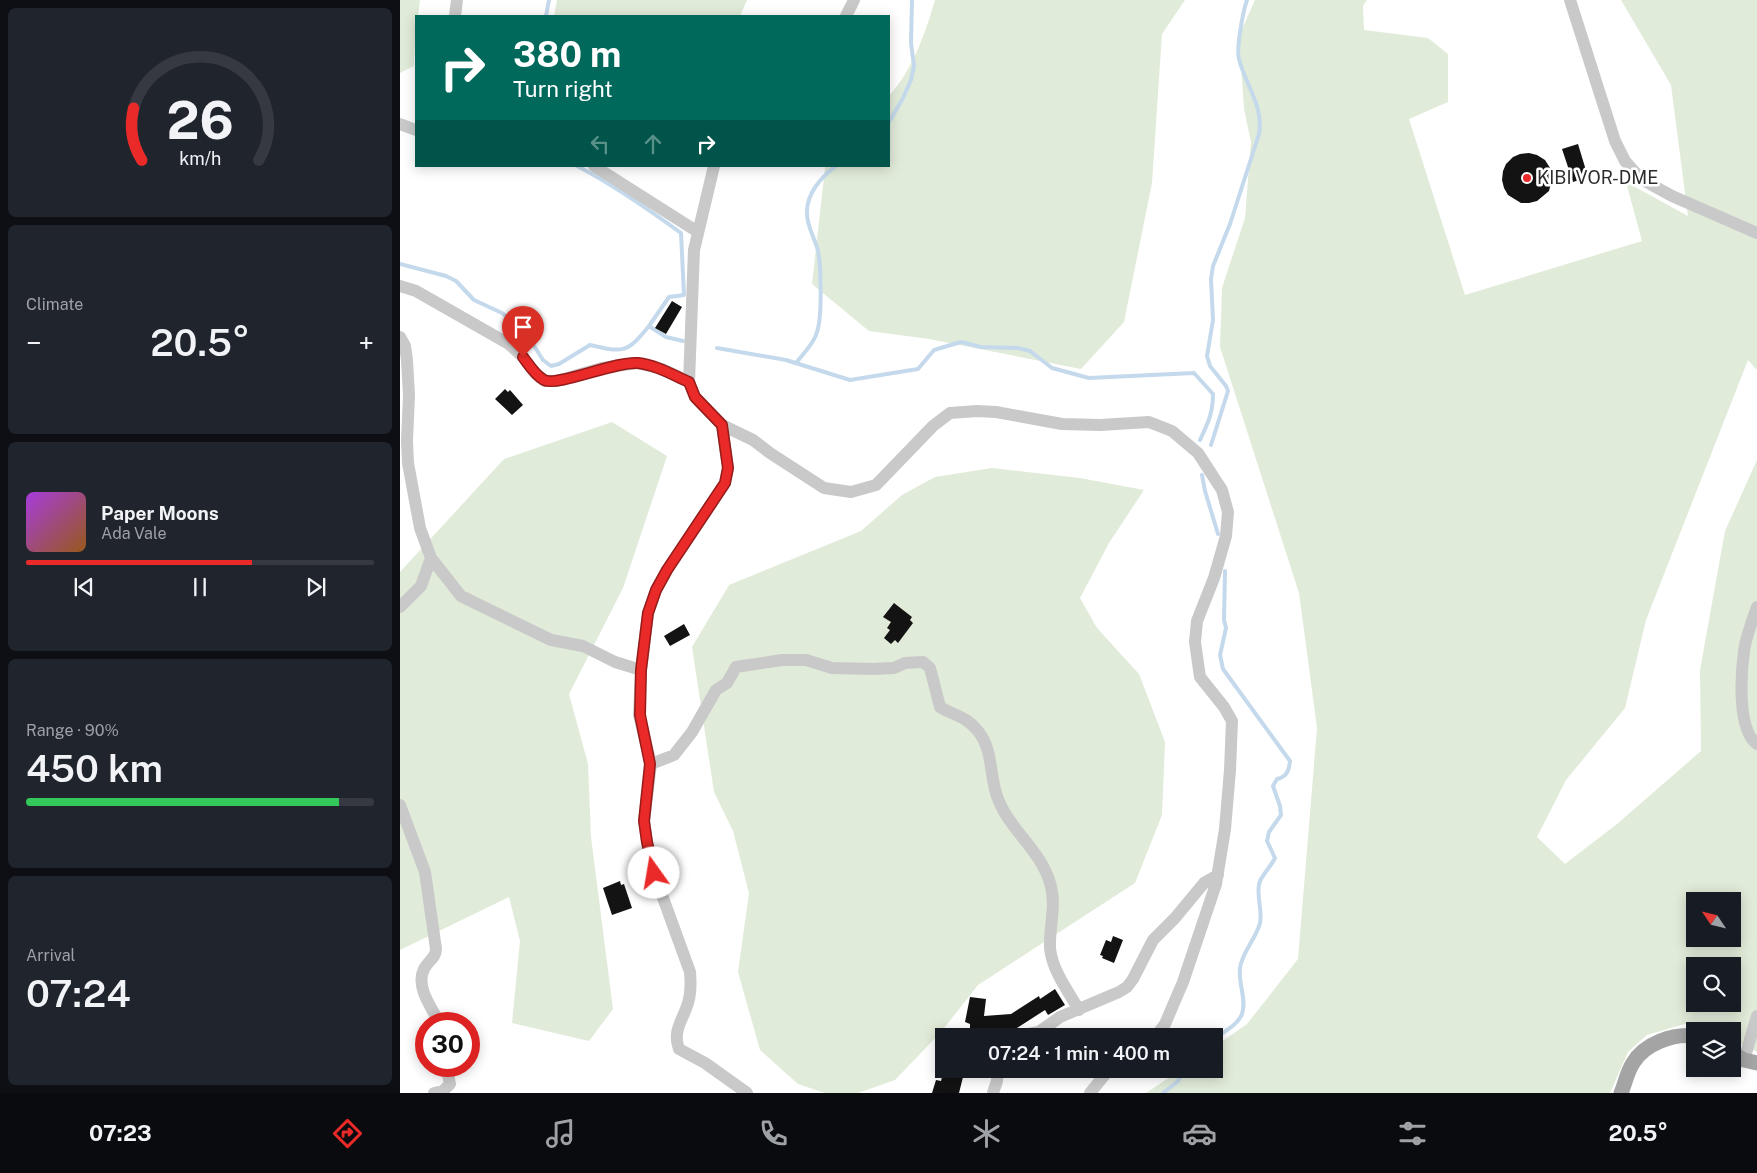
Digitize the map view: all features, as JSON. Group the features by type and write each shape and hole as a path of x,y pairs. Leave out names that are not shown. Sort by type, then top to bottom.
{"main road":[{"path":"1621,1093 1632,1064 1645,1050 1663,1040 1686,1035"}],"street":[{"path":"455,15 457,0"},
{"path":"846,15 854,0"},
{"path":"1570,0 1615,141 1625,161 1641,179 1672,196 1757,233"},
{"path":"400,124 415,130"},
{"path":"596,167 698,232"},
{"path":"714,167 694,250 689,382 695,397 722,425 753,440 824,488 851,492 876,484 933,426 950,413 996,412 1062,424 1100,425 1149,422 1172,432 1198,453 1222,490 1228,512 1226,536 1214,578 1197,621 1195,642 1200,677 1224,707 1232,721 1230,770 1224,829 1216,884 1183,982 1162,1028"},
{"path":"400,286 416,291 510,344 536,374 545,381 557,381 602,368 637,363 662,369 689,382"},
{"path":"400,337 407,360 409,395 408,463 420,528 431,558 461,596 551,640 583,646 615,662 641,670"},
{"path":"722,425 728,468 725,483 667,570 656,590 648,613 641,670 640,715 650,764 644,821 647,842 654,873 690,972 691,988 688,1003 676,1031 675,1040 678,1049 706,1063 747,1093"},
{"path":"400,607 421,586 431,558"},
{"path":"1757,607 1744,650 1741,701 1746,724 1753,741 1757,744"},
{"path":"650,764 674,755 692,732 716,690 727,683 736,667 782,660 806,660 832,668 894,668 905,663 923,662 930,668 940,707 951,714 965,718 978,731 988,749 998,799 1006,814 1040,861 1050,883 1054,907 1050,947 1053,964 1079,1010"},
{"path":"400,806 425,872 436,955 424,969 422,980 423,992 434,1012"},
{"path":"1045,1028 1060,1017 1120,992 1127,987 1134,979 1153,940 1175,918 1204,883 1218,875"},
{"path":"1744,1059 1757,1016"},
{"path":"434,1093 443,1091 450,1084 450,1077"},
{"path":"994,1093 997,1078"},
{"path":"1090,1093 1102,1078"}],"green space":[{"path":"400,0 420,0 418,15 415,15 414,66 400,73"},
{"path":"557,0 747,0 740,15 554,15"},
{"path":"935,0 1185,0 1162,34 1152,183 1124,322 1081,369 929,339 869,331 812,284 825,168 890,167 890,95 911,63 927,26"},
{"path":"1255,0 1367,0 1363,6 1364,30 1428,38 1448,54 1448,102 1409,119 1465,295 1642,241 1626,182 1688,216 1671,85 1621,0 1757,0 1757,370 1748,360 1646,620 1625,708 1566,780 1537,837 1565,864 1617,824 1701,751 1700,670 1725,531 1757,460 1757,1052 1741,1044 1741,1022 1686,1022 1686,1024 1647,1035 1628,1052 1610,1093 1146,1093 1168,1078 1223,1078 1223,1041 1247,1024 1298,959 1317,728 1299,593 1220,347 1222,288 1245,218 1251,142 1244,109 1239,36"},
{"path":"612,422 667,456 623,588 569,694 588,764 591,837 613,1009 589,1041 512,1023 520,941 509,897 400,950 400,572 504,459"},
{"path":"992,468 1080,478 1144,490 1109,543 1080,598 1097,628 1139,674 1165,742 1162,815 1135,883 978,985 944,1028 935,1028 935,1038 895,1080 858,1093 825,1093 798,1084 760,1050 738,972 749,893 733,831 714,792 692,647 729,585 861,531 902,495 935,477"}],"building":[{"path":"1578,144 1588,177 1573,182 1562,149"},
{"name":"KIBI VOR-DME","path":"1529,153 1545,160 1552,171 1551,183 1549,191 1537,201 1521,203 1508,195 1504,188 1502,180 1503,171 1506,164 1513,157"},
{"path":"672,301 682,307 666,334 655,328"},
{"path":"505,389 508,392 510,390 523,405 512,415 495,399"},
{"path":"894,603 912,617 910,620 913,623 898,643 895,640 891,644 884,638 890,630 887,628 891,622 883,617"},
{"path":"684,624 690,635 670,646 664,636"},
{"path":"620,881 621,885 624,884 632,908 612,915 603,888"},
{"path":"1113,936 1123,940 1114,963 1102,958 1103,956 1100,955 1106,940 1111,942"},
{"path":"1055,989 1065,1005 1048,1015 1045,1010 1017,1028 970,1028 970,1024 965,1022 970,997 986,999 984,1016 1011,1014 1039,996 1040,999"},
{"path":"942,1078 963,1078 959,1093 932,1093 936,1080 941,1081"}],"waterway":[{"path":"546,15 549,0"},
{"path":"890,120 911,80 914,66 911,43 912,0"},
{"path":"1211,445 1228,391 1210,366 1207,356 1213,320 1211,279 1213,266 1230,224 1259,134 1260,124 1259,114 1238,54 1240,30 1247,0"},
{"path":"579,167 617,189 681,233 684,295 669,297 649,326"},
{"path":"796,363 815,338 820,312 819,258 817,246 808,223 807,207 816,187 825,175 835,167"},
{"path":"400,264 446,276 456,281 474,300 502,313 521,328 543,360 551,366 559,364 590,345 618,350 624,349 630,346 649,326 666,337 683,341"},
{"path":"717,348 786,360 850,380 918,369 934,350 961,342 981,347 1018,348 1030,351 1052,368 1089,378 1194,373 1213,394 1209,418 1200,440"},
{"path":"1202,475 1218,534"},
{"path":"1223,1033 1234,1025 1242,1014 1244,1003 1240,980 1241,962 1260,923 1260,881 1275,858 1267,841 1269,832 1281,815 1273,786 1277,779 1287,773 1290,761 1223,669 1220,655 1226,628 1224,620 1225,571"},
{"path":"1163,1093 1180,1078"}],"place":[{"name":"KIBI VOR-DME","path":"1527,178"}],"route":[{"path":"523,357 536,374 545,381 557,381 623,364 637,363 662,369 689,382 695,397 722,425 728,468 725,483 667,570 656,590 648,613 644,636 639,700 641,729 650,764 644,821 654,873"}]}
